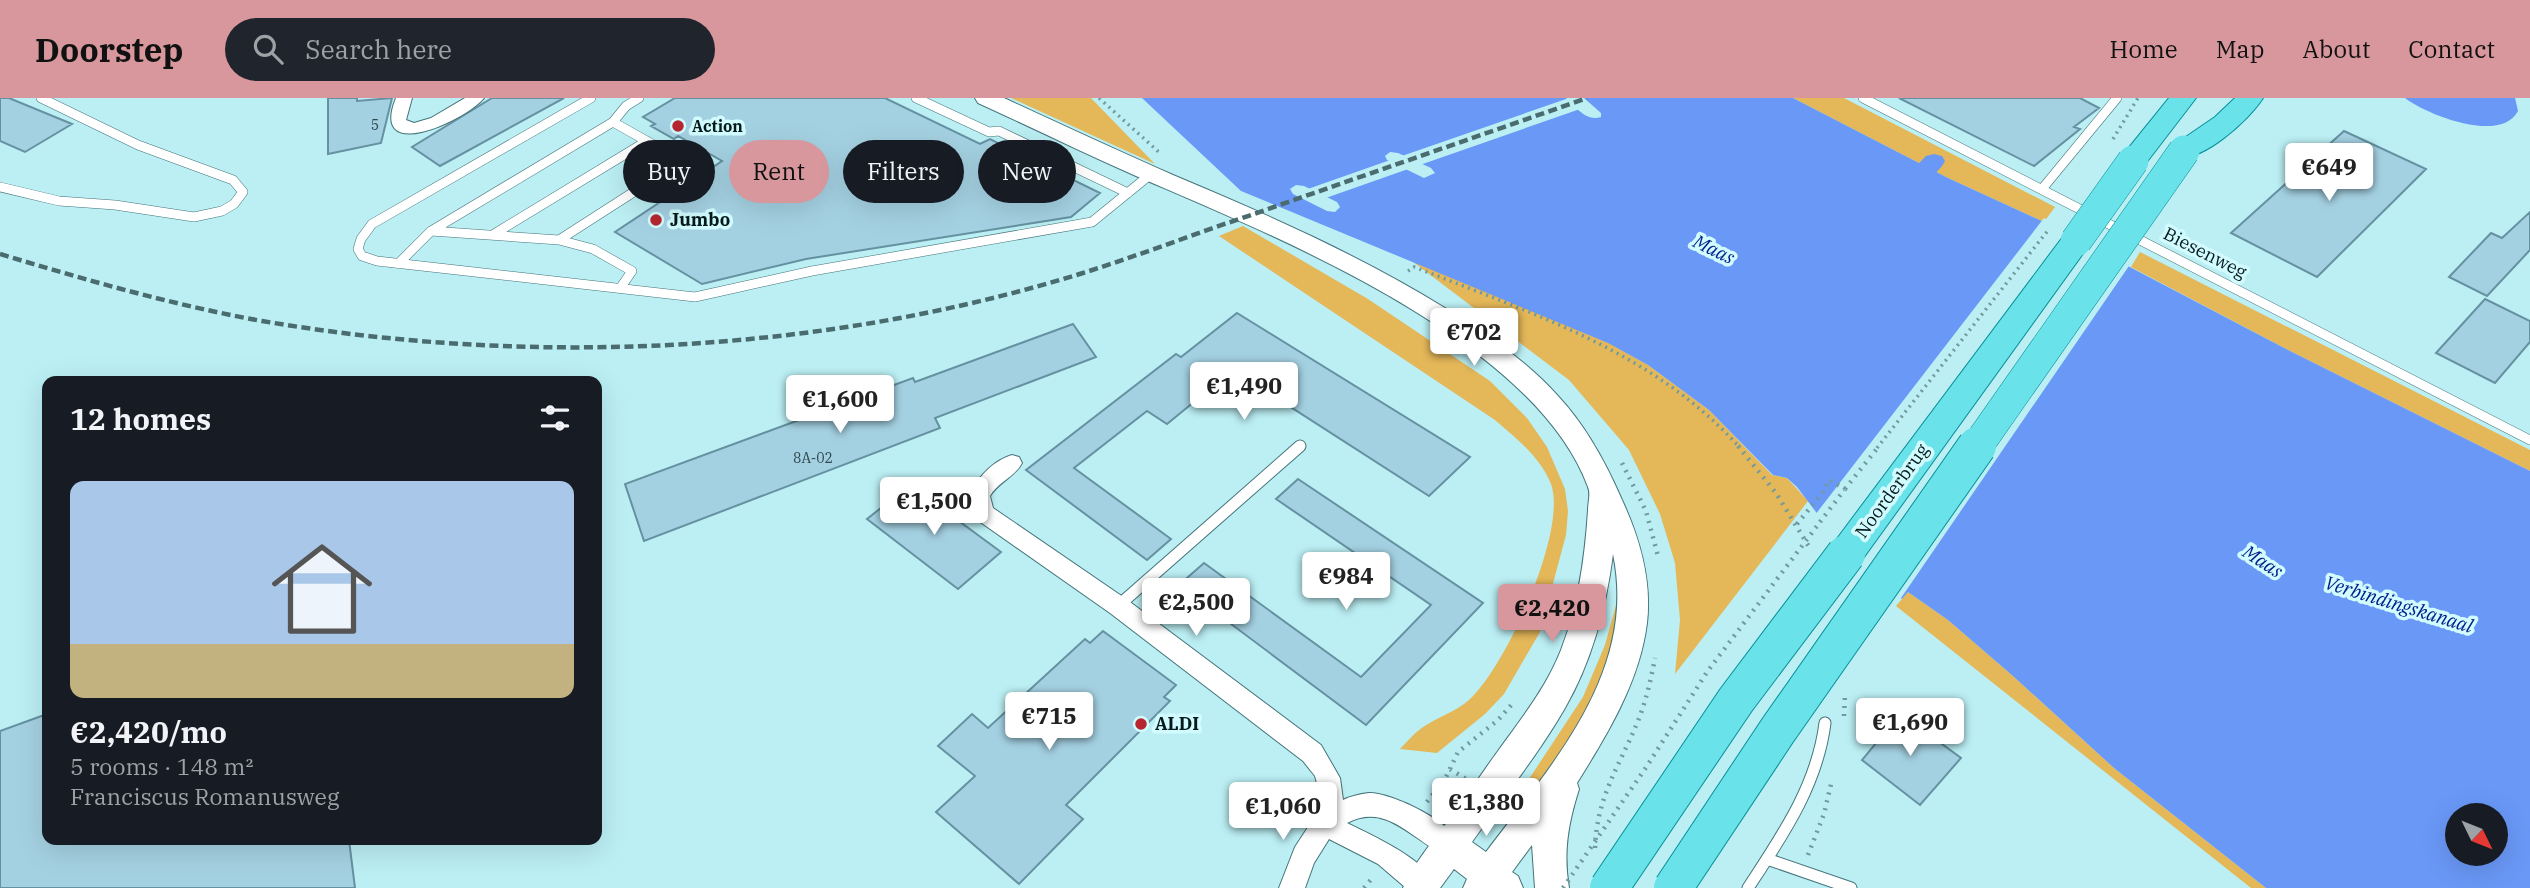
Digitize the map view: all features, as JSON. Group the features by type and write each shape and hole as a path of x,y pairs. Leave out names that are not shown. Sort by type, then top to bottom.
{"main road":[{"path":"2122,153 2158,98"},
{"name":"Noorderbrug","path":"1609,888 1736,700 2122,153 2183,98"},
{"path":"1673,888 1785,719 2220,98"},
{"path":"2185,151 2225,123 2250,98"}],"street":[{"path":"404,98 397,116 398,122 400,126 413,128 432,124 476,98"},
{"path":"986,98 1161,168 1322,248 1462,331 1500,358 1542,395 1571,431 1603,487 1629,554 1634,576 1634,614 1629,641 1613,691 1589,738 1492,884 1449,845 1400,812 1386,807 1355,807 1334,817 1305,850 1292,888"},
{"path":"1012,463 987,482 979,496 984,513 1118,606 1312,753 1325,769 1332,789 1326,825"},
{"path":"1326,825 1387,856 1423,887 1449,845 1552,700 1581,643 1597,579 1603,487"},
{"path":"1552,888 1547,860 1550,824 1573,760"}],"lane":[{"path":"0,187 59,201 115,205 194,217 206,217 229,209 243,192 233,180 138,145 41,98"},
{"path":"591,98 373,224 360,239 358,249 362,256 397,264 695,297 813,271 1092,222 1161,168"},
{"path":"397,264 431,231 614,122 625,106 639,98"},
{"path":"916,98 989,132 999,131 1128,193"},
{"name":"Biesenweg","path":"1863,98 2530,440"},
{"path":"2042,189 2117,98"},
{"path":"614,122 645,140"},
{"path":"493,235 623,156"},
{"path":"559,240 623,199"},
{"path":"431,231 559,240 593,249 632,271 621,287"},
{"path":"1118,606 1300,446"},
{"path":"1748,888 1800,808 1824,737 1825,723"},
{"path":"1767,859 1851,888"}],"path":[{"path":"1099,98 1161,168"},
{"path":"2122,153 2138,98"},
{"path":"1563,888 1647,766 1707,672 1845,489 2056,220"},
{"path":"1402,276 1414,267 1605,345 1629,358 1662,379 1729,436 1761,471 1797,524 1823,492 1829,480 1845,489"},
{"path":"1450,769 1458,751 1498,720 1520,694"}],"shaded area":[{"path":"1011,98 1091,98 1155,164"},
{"path":"1793,98 1844,98 2055,207 2044,222 1948,178"},
{"path":"1243,226 1368,299 1490,381 1527,418 1547,447 1565,489 1568,511 1566,535 1540,632 1504,694 1485,714 1437,753 1400,749 1423,727 1469,700 1499,659 1530,598 1542,565 1554,505 1551,484 1534,457 1495,420 1219,236"},
{"path":"2140,252 2530,450 2530,471 2290,351 2131,267"},
{"path":"1408,258 1609,343 1648,365 1709,410 1772,475 1787,478 1808,501 1675,674 1680,620 1675,563 1660,514 1629,450 1569,380"},
{"path":"1908,592 1948,620 2114,768 2266,888 2251,888 1896,606"},
{"path":"1616,605 1620,606 1604,683 1538,790 1527,782 1583,697 1605,645"}],"water":[{"path":"1142,98 1566,98 1582,113 1596,118 1601,117 1601,113 1584,98 1793,98 1948,178 2044,222 2290,351 2530,471 2530,888 2266,888 2114,768 1948,620 1908,592 1902,599 1883,583 1888,574 1835,537 1797,487 1787,478 1773,475 1709,410 1648,365 1608,343 1241,191","holes":["1390,152 1431,168 1435,173 1424,178 1387,160 1385,156","1296,185 1304,186 1337,202 1340,207 1335,212 1327,211 1293,194 1290,189"]},
{"path":"2405,98 2515,98 2518,111 2509,121 2481,126 2446,118"}],"pier":[{"path":"1569,98 1583,108 1417,166 1399,157"},
{"path":"1393,159 1411,168 1323,199 1305,190"},
{"path":"2044,218 2131,263 1899,601 1880,585 1879,569 1865,565 1833,540 1815,515"}],"building":[{"path":"0,98 9,98 72,124 25,152 0,141"},
{"path":"328,98 357,98 357,101 392,98 381,143 328,154"},
{"path":"492,98 564,98 440,166 412,147"},
{"path":"675,98 885,98 978,143 978,203 1076,203 1076,181 1100,193 1071,217 806,259 702,284 615,232 659,203 715,203 715,166 722,161 715,157 715,140 685,140 678,136 674,139 651,126 655,124 643,117"},
{"path":"1899,98 2080,98 2099,108 2074,127 2080,129 2034,166"},
{"path":"2344,131 2426,169 2317,277 2231,233"},
{"path":"2530,212 2530,250 2487,296 2449,277 2491,233 2502,238"},
{"path":"2485,299 2530,321 2530,342 2495,383 2436,353"},
{"path":"1237,313 1470,457 1429,496 1233,370 1167,424 1147,411 1074,468 1171,539 1147,560 1026,470 1176,354 1181,357"},
{"path":"1073,324 1096,357 935,418 940,428 644,541 625,484 913,378 915,382"},
{"path":"1298,479 1483,603 1366,725 1179,585 1204,563 1361,677 1431,605 1276,499"},
{"path":"910,485 1001,552 958,589 867,519"},
{"path":"1103,631 1176,685 1164,697 1170,701 1066,805 1083,819 1019,884 936,812 975,776 938,746 972,714 988,728 1085,639 1090,643"},
{"path":"1897,711 1961,758 1920,805 1862,760 1877,742 1872,738"},
{"path":"42,716 42,845 350,845 355,888 0,888 0,731"}],"waterway":[{"path":"1902,194 1934,161"}],"railway":[{"path":"0,254 163,300 262,321 364,335 467,344 571,347 676,345 779,336 882,321 984,300 1083,273 1587,98"}],"place":[{"name":"Action","path":"678,126"},
{"name":"Jumbo","path":"656,220"},
{"name":"ALDI","path":"1141,724"}],"water label":[{"name":"Maas","path":"1714,249"},
{"name":"Maas","path":"2263,561"},
{"name":"Verbindingskanaal","path":"2399,604"}]}
